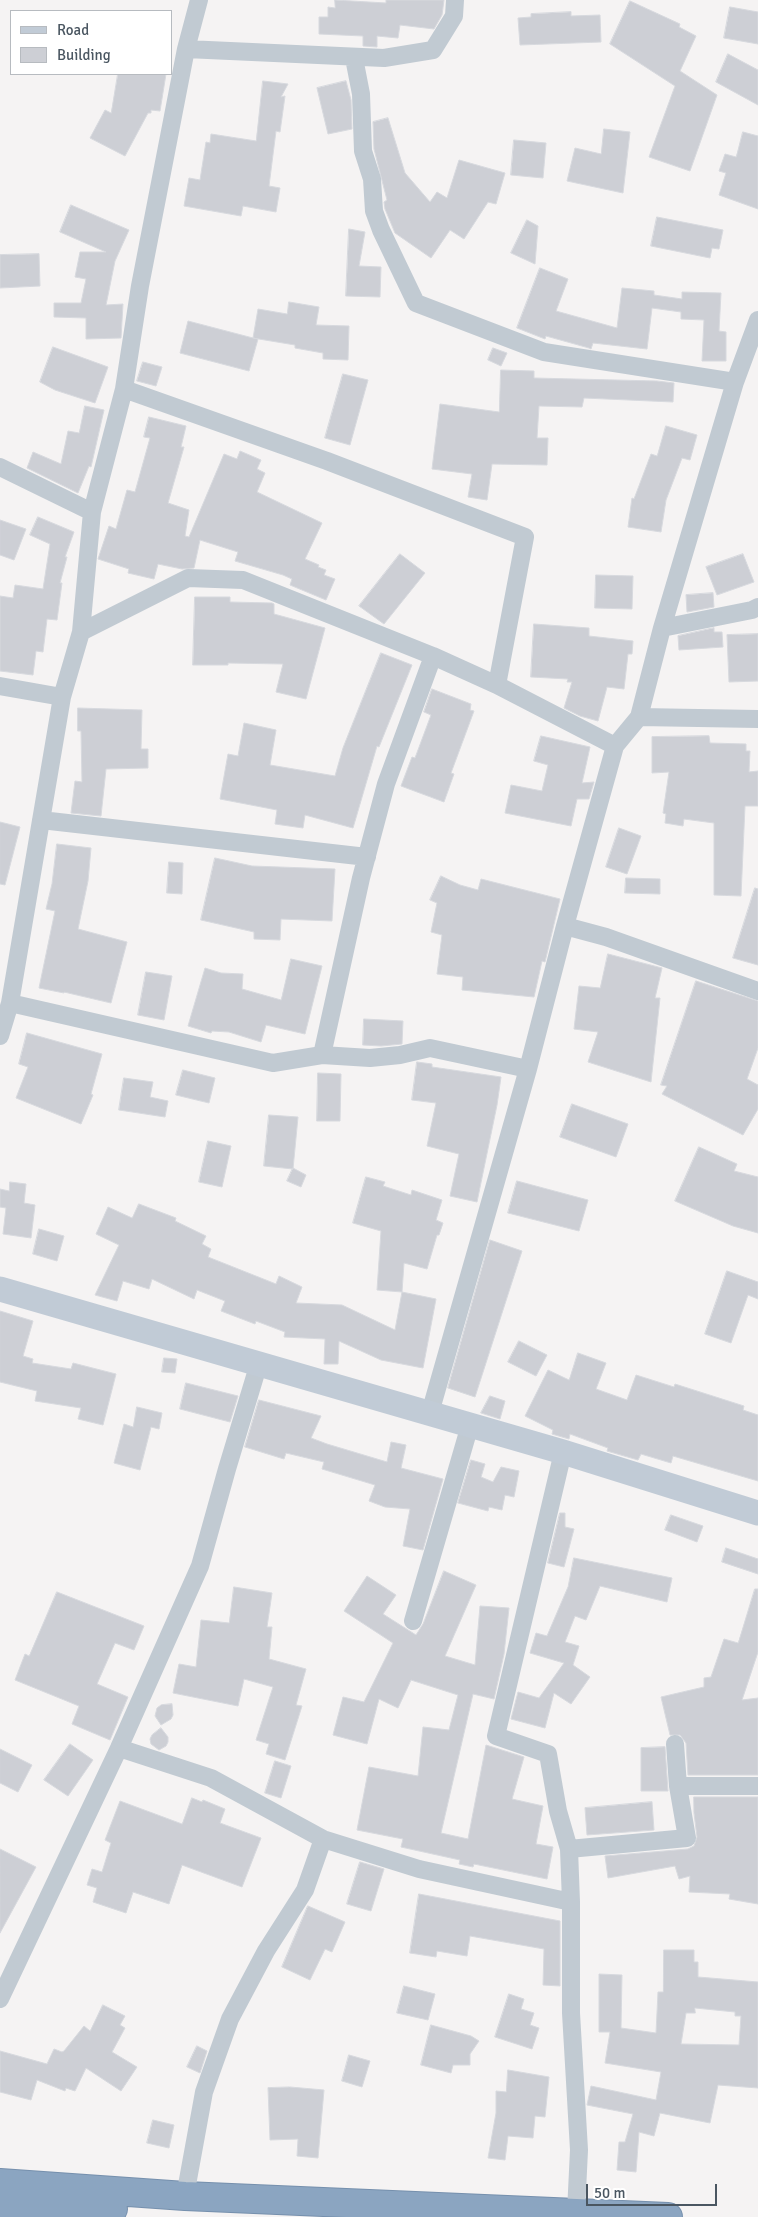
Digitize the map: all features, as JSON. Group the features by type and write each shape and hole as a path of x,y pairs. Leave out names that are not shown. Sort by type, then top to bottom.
{"highway":[{"path":"0,2183 185,2196 668,2217"},
{"path":"0,2205 117,2213 246,2217"}],"street":[{"path":"0,1036 10,1003 62,697 81,632 92,512 124,389 140,286 186,49 199,0"},
{"path":"186,49 354,58 384,58 433,50 454,16 455,0"},
{"path":"354,58 361,94 363,151 372,179 374,211 381,230 416,303 544,352 735,382"},
{"path":"430,1413 528,1069 615,746 639,717 662,628 735,382 757,329"},
{"path":"124,389 327,461 525,537 497,685"},
{"path":"0,467 92,512"},
{"path":"81,632 188,578 242,580 433,656 497,685 615,746"},
{"path":"662,628 752,610 758,607"},
{"path":"322,1055 367,857 386,784 433,656"},
{"path":"0,686 62,697"},
{"path":"639,717 758,719"},
{"path":"41,820 367,857"},
{"path":"565,926 615,940 758,991"},
{"path":"10,1003 273,1062 322,1055 370,1058 400,1055 430,1048 528,1069"},
{"path":"0,1289 563,1452 758,1513"},
{"path":"0,1999 5,1975 119,1748 200,1566 259,1363"},
{"path":"413,1621 470,1425"},
{"path":"563,1452 496,1736 548,1754 558,1811 569,1849 571,1902 570,2013 580,2150 576,2212"},
{"path":"569,1849 686,1838 678,1786 675,1744"},
{"path":"119,1748 211,1778 323,1840 419,1869 571,1902"},
{"path":"678,1786 758,1786"},
{"path":"185,2196 204,2092 230,2019 266,1951 305,1890 323,1840"}],"building":[{"path":"335,0 386,3 386,0 444,0 442,15 434,29 400,25 398,38 377,36 377,47 363,46 363,36 319,34 319,17 328,17 328,7 335,8"},
{"path":"630,1 680,24 679,27 696,36 680,71 717,95 690,171 649,157 675,86 610,44"},
{"path":"730,7 758,12 758,44 724,38"},
{"path":"571,12 571,16 600,15 601,42 520,45 518,18 531,17 531,14"},
{"path":"728,54 758,70 758,105 716,82"},
{"path":"118,75 166,75 160,111 151,110 151,113 148,113 125,156 90,138 105,110 111,113"},
{"path":"263,81 288,84 281,97 285,96 280,132 276,131 269,186 280,188 276,212 243,206 241,216 184,206 189,178 200,180 206,142 210,143 211,134 256,141"},
{"path":"346,81 351,100 352,129 328,134 317,88"},
{"path":"388,118 405,173 430,202 437,192 447,198 459,160 505,173 496,204 488,202 464,239 450,230 431,258 395,233 385,209 384,202 387,200 374,149 373,122"},
{"path":"604,129 630,132 623,193 567,181 575,148 601,154"},
{"path":"743,132 758,136 758,209 719,195 726,173 719,171 725,154 736,157"},
{"path":"514,140 546,143 543,178 511,175"},
{"path":"71,205 129,230 115,261 106,305 123,304 121,338 86,339 86,318 54,317 54,303 81,303 86,279 75,277 80,252 106,252 60,232"},
{"path":"657,217 723,230 719,249 712,248 710,258 651,246"},
{"path":"527,220 538,226 535,264 511,253"},
{"path":"349,229 365,232 359,266 381,267 380,297 346,296"},
{"path":"39,254 40,286 0,288 0,255"},
{"path":"540,268 568,279 556,311 617,328 622,288 654,291 654,295 682,299 682,292 721,293 719,331 726,332 726,361 702,361 704,320 681,319 681,312 652,308 647,349 593,343 591,349 546,336 545,339 517,328"},
{"path":"289,302 319,307 316,325 349,326 348,360 323,359 323,353 295,348 295,345 253,338 258,309 287,314"},
{"path":"188,321 258,339 249,371 180,353"},
{"path":"53,347 108,367 95,403 55,390 40,382"},
{"path":"493,348 507,353 501,366 488,360"},
{"path":"143,362 162,367 156,386 137,381"},
{"path":"501,370 534,371 534,378 674,383 673,402 584,398 582,407 539,406 537,438 548,438 547,465 492,464 487,500 468,497 472,474 432,469 440,404 499,412"},
{"path":"343,374 368,380 350,445 325,438"},
{"path":"85,406 104,410 91,467 89,466 78,493 27,468 33,452 61,464 68,431 79,433"},
{"path":"149,417 186,426 181,447 184,447 168,503 189,510 185,536 189,537 224,454 237,459 240,451 261,460 257,469 265,473 257,492 322,523 305,559 326,570 324,575 335,579 326,600 290,585 292,579 283,575 235,561 238,552 200,540 194,568 182,569 158,564 154,579 128,573 129,569 98,559 109,526 116,529 127,490 135,492 150,438 144,437"},
{"path":"666,426 697,435 690,460 682,458 666,500 661,532 628,527 632,498 634,499 651,454 657,456"},
{"path":"38,517 74,532 65,557 67,557 60,583 62,583 57,620 47,619 43,652 36,651 33,675 0,671 0,596 13,598 15,585 43,589 50,544 30,535"},
{"path":"0,520 26,529 14,560 0,555"},
{"path":"400,554 425,573 384,624 359,606"},
{"path":"743,554 754,582 717,595 706,567"},
{"path":"596,575 633,576 632,609 595,608"},
{"path":"713,593 714,607 687,612 686,595"},
{"path":"195,597 230,597 230,602 272,603 274,604 274,614 325,628 306,699 276,692 283,664 228,663 228,665 193,665"},
{"path":"534,624 589,628 589,636 633,641 632,654 628,654 624,689 607,687 598,721 580,716 564,708 572,682 567,682 568,679 531,677"},
{"path":"714,628 714,632 722,632 723,647 679,650 678,636"},
{"path":"758,634 758,681 729,682 727,635"},
{"path":"381,653 412,665 379,747 377,746 353,828 305,815 303,828 275,824 277,810 220,799 228,754 238,756 244,723 276,730 270,765 335,776 343,748"},
{"path":"432,689 471,704 470,710 474,711 451,773 454,774 444,802 401,786 412,757 415,758 431,715 424,712"},
{"path":"78,708 142,710 141,749 148,749 148,768 106,769 101,816 71,813 75,781 82,782 81,731 78,731"},
{"path":"541,736 590,747 582,783 594,782 589,799 577,799 571,826 505,813 511,785 542,791 548,765 534,761"},
{"path":"709,736 710,743 746,744 746,751 750,751 749,772 758,771 758,806 745,806 741,896 714,895 714,823 684,819 683,826 665,823 666,814 663,813 669,772 652,773 652,737"},
{"path":"0,822 20,827 5,885 0,884"},
{"path":"619,828 641,836 627,874 606,867"},
{"path":"57,844 91,848 88,881 78,929 127,942 111,1003 39,988 55,911 46,909 52,884"},
{"path":"215,858 252,866 335,869 332,921 281,919 280,940 254,939 254,932 201,920"},
{"path":"169,862 183,863 182,894 167,893"},
{"path":"441,876 460,885 478,890 481,879 560,899 545,962 542,961 534,997 462,990 463,977 437,974 442,935 431,932 437,903 430,900"},
{"path":"626,878 660,879 660,894 625,893"},
{"path":"755,888 758,889 758,965 733,958"},
{"path":"608,954 662,968 655,998 660,998 651,1082 588,1062 598,1032 574,1029 579,986 600,988"},
{"path":"291,959 322,966 305,1034 266,1025 261,1042 229,1032 212,1031 211,1033 188,1026 205,968 221,973 243,974 242,989 281,1000"},
{"path":"146,972 172,976 164,1020 138,1015"},
{"path":"696,981 758,1001 758,1048 747,1079 758,1085 758,1109 743,1135 662,1094 667,1086 661,1085"},
{"path":"364,1019 403,1021 402,1044 363,1045"},
{"path":"27,1033 102,1054 91,1094 93,1095 81,1124 16,1098 28,1067 19,1064"},
{"path":"417,1062 432,1064 432,1067 501,1077 477,1202 450,1196 459,1154 427,1146 436,1103 412,1100"},
{"path":"183,1070 215,1078 209,1103 176,1095"},
{"path":"318,1073 341,1074 340,1121 317,1121"},
{"path":"124,1078 153,1082 150,1097 168,1101 165,1117 119,1110"},
{"path":"572,1104 628,1124 616,1157 560,1137"},
{"path":"269,1115 298,1117 293,1169 264,1166"},
{"path":"208,1141 231,1146 222,1187 199,1182"},
{"path":"699,1147 737,1164 734,1171 758,1177 758,1233 733,1226 675,1201"},
{"path":"293,1168 306,1175 301,1187 287,1181"},
{"path":"366,1177 385,1182 383,1186 411,1195 412,1190 442,1200 436,1220 443,1223 439,1235 437,1235 427,1269 404,1263 402,1292 377,1290 381,1231 353,1223"},
{"path":"517,1181 588,1200 579,1231 508,1213"},
{"path":"10,1182 26,1184 24,1203 35,1205 31,1238 3,1234 6,1208 0,1207 0,1189 9,1191"},
{"path":"139,1204 176,1218 175,1221 206,1236 202,1244 211,1249 208,1257 276,1284 279,1276 302,1287 296,1303 342,1305 395,1330 402,1292 436,1299 423,1368 381,1360 339,1341 338,1364 324,1364 325,1339 284,1337 285,1332 256,1321 255,1324 221,1311 225,1301 197,1290 194,1299 152,1279 149,1289 123,1281 117,1301 95,1295 119,1245 96,1234 108,1207 132,1218"},
{"path":"39,1229 64,1236 57,1261 33,1254"},
{"path":"490,1240 522,1251 475,1397 448,1388"},
{"path":"727,1271 758,1282 758,1299 748,1295 731,1343 705,1334"},
{"path":"0,1311 33,1321 23,1356 33,1359 32,1363 71,1369 73,1363 116,1374 103,1425 78,1419 81,1408 35,1401 37,1391 0,1382"},
{"path":"519,1341 547,1355 536,1376 508,1362"},
{"path":"578,1353 606,1363 596,1389 627,1400 636,1375 674,1387 675,1384 744,1406 743,1410 758,1415 758,1481 673,1456 671,1463 641,1454 638,1460 607,1451 608,1448 570,1434 569,1439 552,1434 553,1430 525,1416 548,1370 569,1380"},
{"path":"164,1358 177,1359 175,1373 162,1372"},
{"path":"186,1383 238,1396 230,1422 180,1409"},
{"path":"490,1396 505,1401 500,1419 481,1413"},
{"path":"259,1400 321,1416 311,1438 327,1444 387,1462 391,1442 406,1445 401,1468 443,1479 423,1550 403,1546 410,1509 385,1507 369,1501 375,1485 322,1469 324,1462 286,1453 284,1459 245,1447"},
{"path":"137,1407 162,1413 159,1429 151,1427 140,1470 114,1463 124,1424 133,1427"},
{"path":"471,1460 485,1464 481,1477 493,1482 501,1467 519,1471 514,1497 505,1495 502,1510 489,1507 488,1511 458,1503"},
{"path":"560,1513 565,1513 565,1527 574,1529 564,1567 548,1563"},
{"path":"671,1515 703,1526 697,1542 665,1530"},
{"path":"726,1548 758,1559 758,1574 722,1562"},
{"path":"574,1558 672,1578 667,1602 600,1586 586,1620 575,1616 565,1642 579,1646 573,1665 590,1677 571,1704 554,1693 545,1728 511,1719 518,1692 539,1698 564,1663 530,1653 536,1633 547,1636 568,1587"},
{"path":"444,1571 476,1585 445,1656 475,1665 480,1606 509,1608 504,1654 494,1699 473,1694 441,1833 468,1839 486,1745 524,1757 512,1799 543,1806 536,1844 553,1847 547,1879 474,1864 473,1867 459,1864 460,1860 401,1847 403,1839 357,1830 369,1767 418,1776 423,1727 449,1730 458,1695 411,1680 398,1708 379,1699 367,1744 333,1735 343,1697 364,1702 393,1643 344,1611 367,1576 396,1595 383,1614 416,1635 423,1624"},
{"path":"234,1587 272,1593 267,1627 272,1627 269,1659 306,1669 296,1705 302,1706 285,1760 266,1754 269,1744 256,1740 273,1687 244,1679 238,1706 173,1693 179,1664 196,1667 201,1620 229,1623"},
{"path":"755,1589 758,1589 758,1652 742,1700 758,1698 758,1775 688,1775 686,1743 680,1735 670,1735 661,1697 704,1687 704,1678 711,1677 724,1639 738,1643"},
{"path":"57,1592 144,1626 134,1650 115,1643 97,1684 128,1697 110,1740 72,1724 79,1706 15,1680 25,1654 29,1656"},
{"path":"172,1704 173,1715 171,1719 161,1725 155,1716 157,1708 161,1705"},
{"path":"161,1728 168,1737 168,1742 166,1746 159,1750 151,1744 150,1739"},
{"path":"70,1744 93,1760 68,1796 44,1780"},
{"path":"665,1747 668,1791 641,1791 641,1748"},
{"path":"0,1749 32,1765 18,1792 0,1783"},
{"path":"275,1761 291,1766 281,1798 265,1793"},
{"path":"694,1797 758,1797 758,1904 729,1899 730,1894 689,1892 690,1876 679,1879 675,1866 608,1878 605,1856 688,1849 694,1846 697,1837"},
{"path":"192,1798 202,1802 203,1800 225,1809 220,1823 261,1838 242,1887 182,1865 169,1904 133,1892 126,1913 93,1902 97,1888 87,1885 92,1869 102,1872 111,1843 105,1840 120,1801 182,1824"},
{"path":"652,1802 654,1830 587,1835 585,1808"},
{"path":"0,1849 36,1867 0,1933"},
{"path":"360,1862 384,1869 371,1911 347,1904"},
{"path":"419,1894 560,1921 560,1986 543,1985 544,1949 470,1936 467,1956 437,1951 436,1957 410,1953"},
{"path":"308,1906 345,1922 332,1952 325,1949 310,1980 282,1967"},
{"path":"664,1950 694,1950 694,1962 698,1962 698,1977 758,1982 758,2088 718,2085 710,2123 660,2113 654,2136 639,2132 636,2172 617,2170 619,2142 625,2142 633,2114 587,2105 591,2086 656,2100 661,2072 605,2063 610,2032 599,2032 599,1974 622,1975 621,2028 656,2033 658,1992 663,1992","holes":["695,2008 735,2012 735,2016 741,2016 739,2045 681,2044 686,2013 695,2013"]},
{"path":"404,1986 435,1994 428,2020 397,2013"},
{"path":"509,1994 524,1999 521,2009 534,2013 530,2025 539,2028 532,2049 495,2037"},
{"path":"103,2005 125,2016 120,2025 125,2028 112,2052 137,2067 121,2091 86,2068 75,2091 66,2088 65,2091 37,2080 31,2100 0,2092 0,2051 47,2064 54,2049 64,2051 84,2026 90,2031"},
{"path":"431,2025 471,2036 479,2041 470,2054 470,2065 453,2065 451,2073 421,2065"},
{"path":"197,2046 207,2051 200,2073 187,2067"},
{"path":"349,2055 370,2061 362,2087 342,2081"},
{"path":"508,2070 549,2077 545,2117 535,2116 533,2138 508,2136 505,2160 488,2158 496,2113 496,2091 506,2092"},
{"path":"290,2087 324,2090 318,2158 297,2156 298,2139 270,2140 268,2088"},
{"path":"153,2120 174,2125 169,2148 147,2143"}]}
